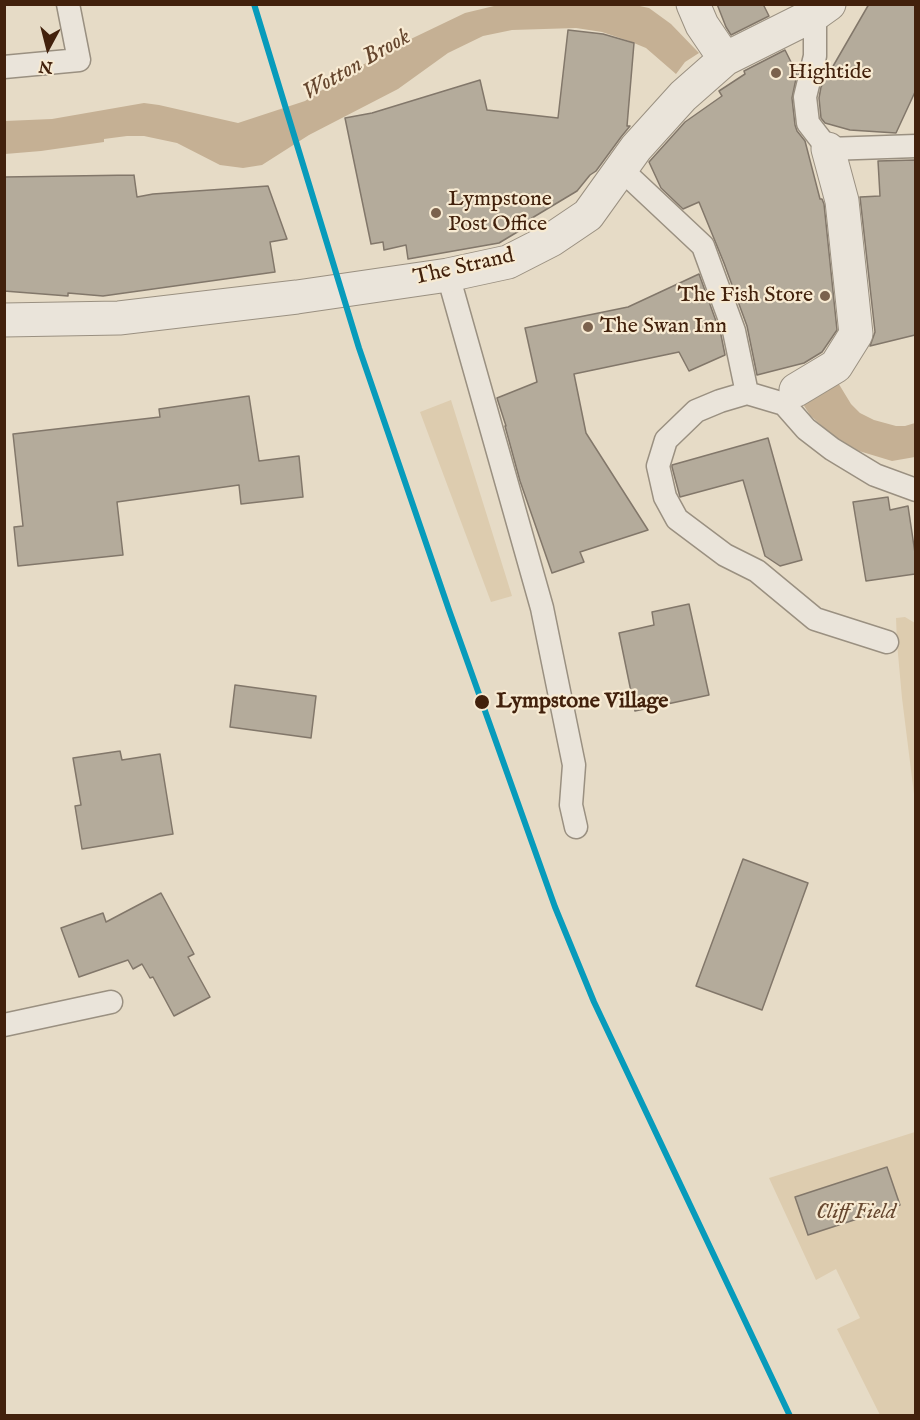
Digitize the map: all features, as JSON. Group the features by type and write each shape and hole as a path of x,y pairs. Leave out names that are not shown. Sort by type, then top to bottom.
{"street":[{"path":"693,4 702,25 725,59"},
{"name":"The Strand","path":"4,320 119,318 297,297 448,275 508,262 551,240 588,215 636,148 675,104 725,59 822,9"},
{"path":"790,397 836,366 856,334 842,201 828,149"}],"lane":[{"path":"4,67 79,60 68,4"},
{"path":"822,9 815,56 805,97 808,123 828,149 915,146"},
{"path":"622,170 704,246 734,331 747,393"},
{"path":"448,275 543,608 574,765 571,805 576,827"},
{"path":"887,642 815,619 758,571 725,555 677,519 665,497 658,466 666,440 696,411 747,393 790,397 806,429 832,449 875,475 915,490"},
{"path":"4,1025 111,1002"}],"green space":[{"path":"451,400 512,596 491,602 420,412"},
{"path":"905,617 915,623 915,802 897,643 896,618"},
{"name":"Cliff Field","path":"915,1132 915,1415 880,1415 837,1329 860,1318 836,1269 816,1280 769,1178"}],"shaded area":[{"path":"507,5 635,5 649,8 671,24 699,53 685,62 676,74 646,48 602,32 576,28 512,30 483,36 448,53 398,89 309,135 262,165 243,168 220,165 177,143 144,136 127,136 104,139 104,142 5,154 5,121 52,119 144,103 238,123 305,101 392,48 465,13"},
{"path":"837,381 851,404 860,413 874,420 896,426 915,423 915,457 892,461 859,451 835,438 810,415 801,401"}],"building":[{"path":"717,4 763,4 769,16 731,35"},
{"path":"869,4 915,4 915,92 896,133 850,130 825,123 821,118 819,98 821,87"},
{"path":"568,30 603,34 634,43 627,126 630,126 596,171 577,191 532,218 534,222 499,243 408,259 406,245 384,250 383,242 371,244 345,118 372,113 480,80 487,110 558,118"},
{"path":"785,50 797,74 792,98 795,125 805,141 820,199 824,204 837,330 822,352 804,363 757,375 747,326 699,202 683,209 661,188 649,162 685,122 722,96 719,91 745,74 744,71"},
{"path":"915,160 915,335 870,346 875,332 860,197 880,196 878,161"},
{"path":"134,175 137,197 268,186 287,239 270,242 275,272 103,296 4,291 4,177"},
{"path":"699,274 721,335 725,355 689,371 679,352 574,374 586,433 648,530 580,552 584,562 552,573 520,481 497,398 537,382 525,328 628,307"},
{"path":"249,396 259,461 299,456 303,497 241,504 239,485 117,502 123,555 18,566 14,527 23,526 13,434 160,417 159,409"},
{"path":"768,438 802,560 780,566 765,556 743,480 680,497 672,467 672,465"},
{"path":"888,497 890,510 908,506 915,553 915,574 866,581 853,502"},
{"path":"689,604 709,695 635,711 619,633 654,625 652,612"},
{"path":"235,685 316,696 311,738 230,727"},
{"path":"120,751 122,760 160,754 173,834 82,849 75,806 81,805 73,758"},
{"path":"743,859 808,883 762,1010 696,986"},
{"path":"161,893 194,954 188,957 210,997 174,1016 153,977 150,978 142,964 133,969 128,960 79,977 61,928 103,913 106,922"},
{"path":"887,1167 900,1205 808,1235 795,1197"}],"transit line":[{"path":"254,4 359,348 555,907 594,1002 790,1416"}],"place":[{"name":"Hightide","path":"776,73"},
{"name":"Lympstone Post Office","path":"436,213"},
{"name":"The Fish Store","path":"825,296"},
{"name":"The Swan Inn","path":"588,327"},
{"name":"Lympstone Village","path":"482,702"}],"water label":[{"name":"Wotton Brook","path":"357,66"}]}
